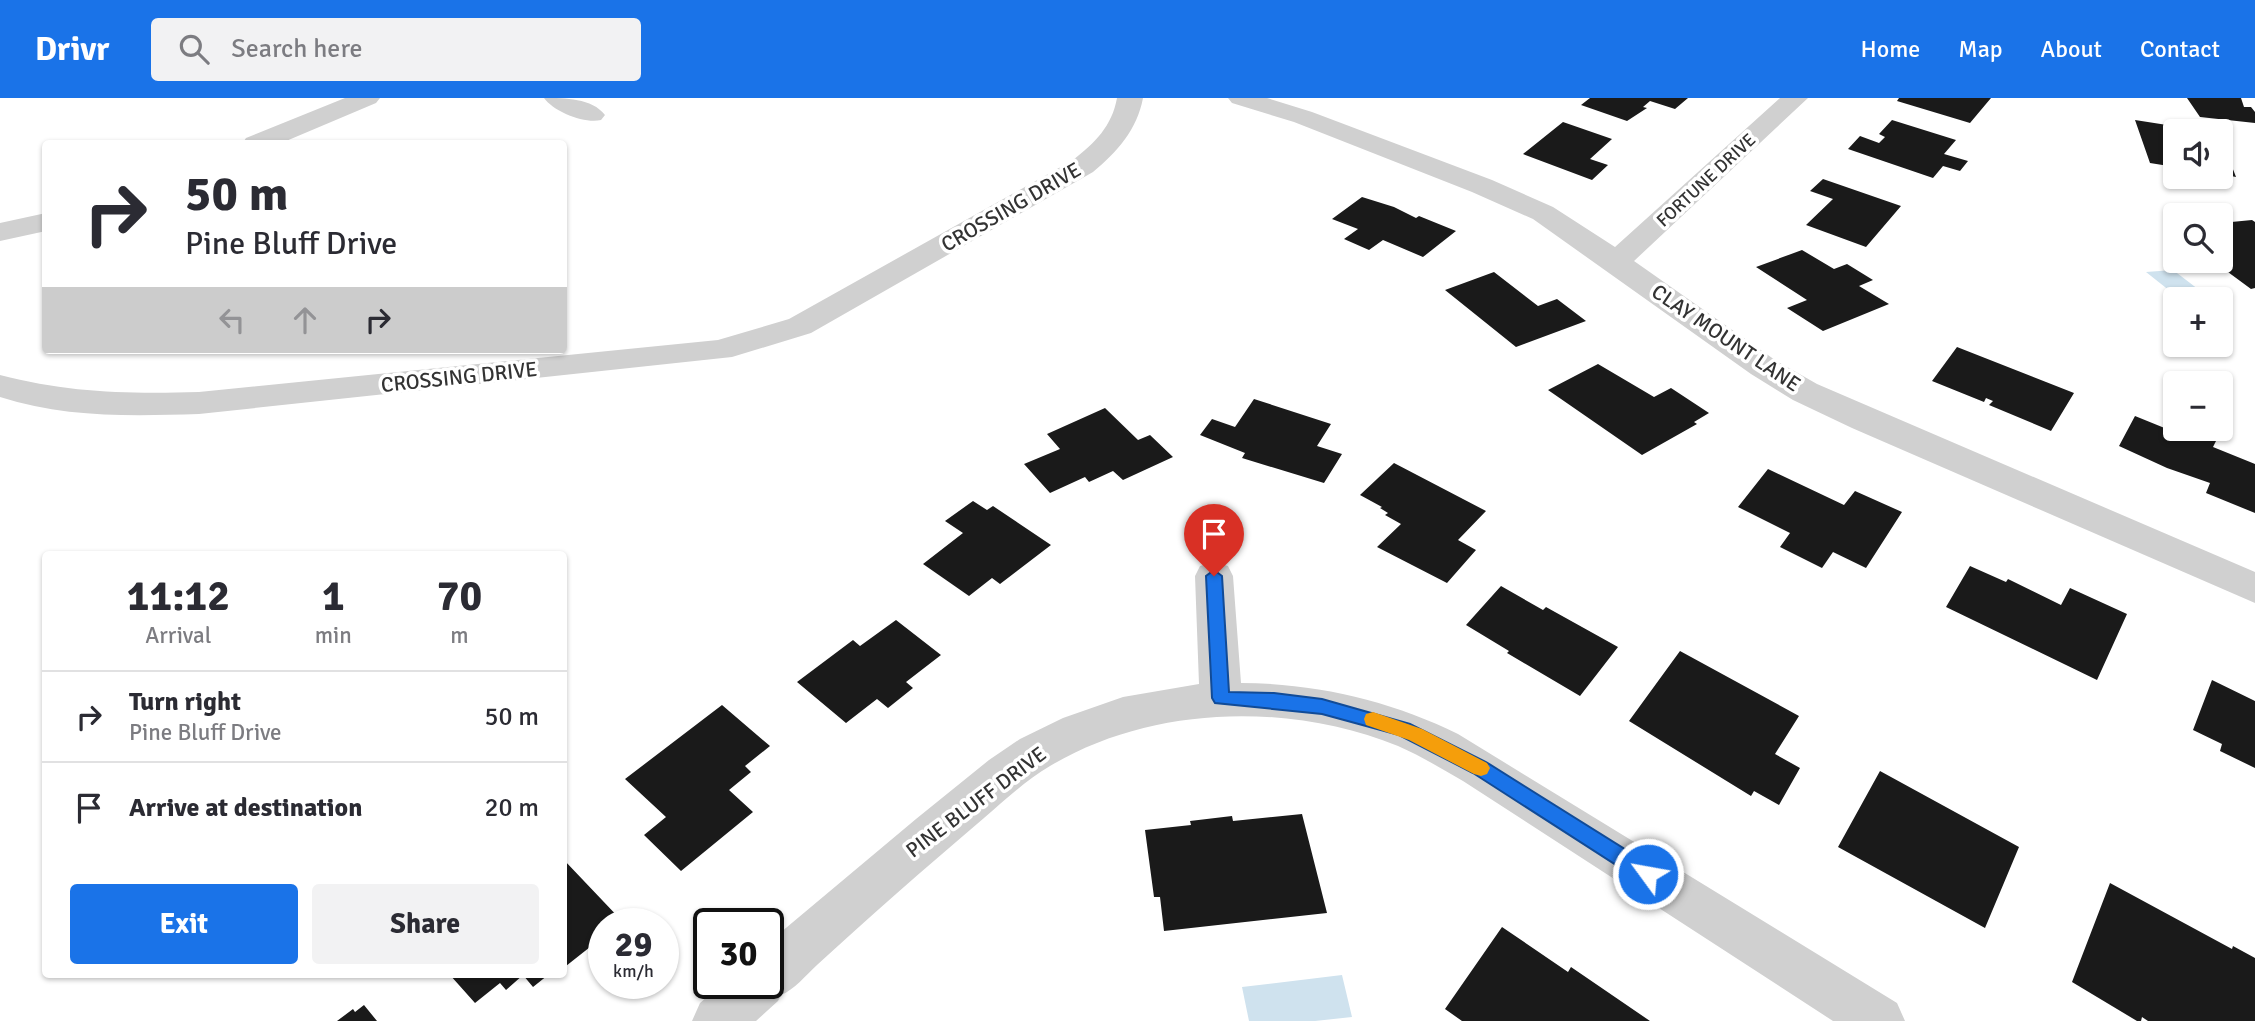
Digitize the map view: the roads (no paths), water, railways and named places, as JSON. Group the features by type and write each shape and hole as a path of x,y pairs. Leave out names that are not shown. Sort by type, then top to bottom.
{"street":[{"path":"265,140 367,98"},
{"path":"557,98 592,115"},
{"name":"CROSSING DRIVE","path":"0,386 61,402 133,405 199,403 721,350 800,326 1083,166 1104,150 1118,132 1128,113 1130,98"},
{"name":"CLAY MOUNT LANE","path":"1241,98 1303,117 1503,194 1543,213 1763,366 1805,392 1875,425 2255,588"},
{"name":"FORTUNE DRIVE","path":"1616,262 1795,98"},
{"path":"0,232 42,223"},
{"path":"1214,576 1221,698"},
{"name":"PINE BLUFF DRIVE","path":"784,962 886,871 1039,750 1112,718 1149,709 1221,698 1274,700 1322,706 1404,729 1442,747 1879,1021"},
{"path":"718,1021 743,999"}],"water":[{"path":"2146,272 2177,273 2195,287 2165,287"},
{"path":"1342,975 1352,1017 1315,1021 1249,1021 1242,987"}]}
